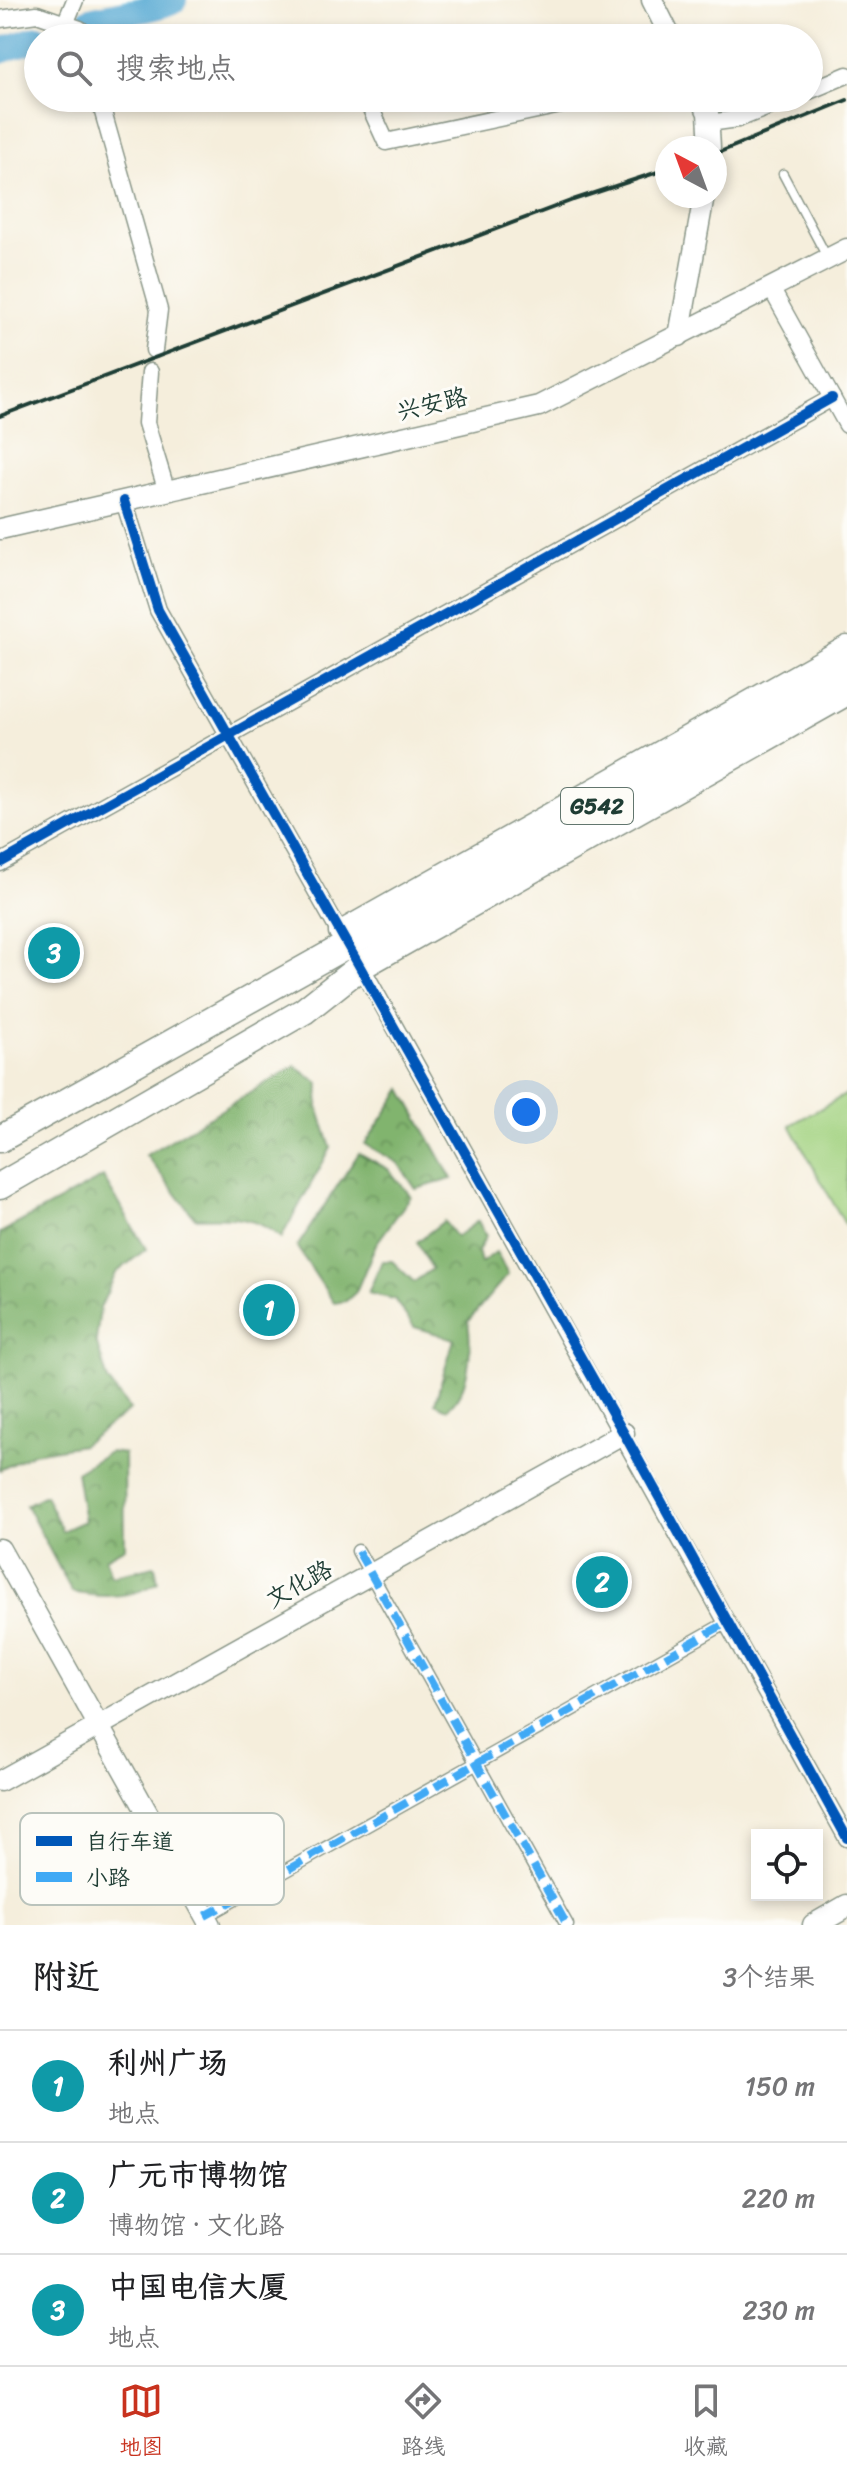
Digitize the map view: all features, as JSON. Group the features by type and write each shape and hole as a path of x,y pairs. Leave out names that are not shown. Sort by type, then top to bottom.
{"highway":[{"name":"G542","path":"0,1186 304,1011 349,948 847,665"},
{"name":"G542","path":"0,1139 286,976 349,948 847,692"}],"main road":[{"path":"814,1925 847,1906"}],"street":[{"path":"2,16 37,14 65,24 75,0"},
{"path":"652,0 664,24"},
{"path":"823,85 847,75"},
{"path":"103,112 159,310 154,350"},
{"path":"372,112 386,142 528,112"},
{"path":"705,112 710,136"},
{"path":"709,123 738,119 756,112"},
{"path":"679,336 702,208"},
{"name":"兴安路","path":"0,529 539,406 772,290 847,249"},
{"path":"772,290 847,425"},
{"path":"150,372 146,423 167,492"},
{"path":"0,863 832,398"},
{"path":"124,501 158,610 624,1433 847,1838"},
{"path":"349,948 847,646"},
{"name":"文化路","path":"0,1781 624,1433"},
{"path":"0,1549 147,1813"},
{"path":"358,1551 567,1925"},
{"path":"284,1875 728,1622"},
{"path":"207,1920 233,1905"}],"lane":[{"path":"783,174 828,259"}],"green space":[{"path":"295,1066 319,1083 318,1107 331,1148 281,1238 251,1221 195,1218 146,1155"},
{"path":"402,1089 452,1179 416,1189 398,1163 365,1144"},
{"path":"847,1094 847,1228 790,1125"},
{"path":"359,1153 388,1169 411,1196 376,1244 356,1292 346,1301 334,1303 297,1247"},
{"path":"103,1177 146,1249 116,1273 100,1308 96,1341 108,1381 130,1410 82,1445 33,1453 0,1470 0,1233"},
{"path":"444,1221 456,1237 478,1221 486,1236 478,1251 481,1263 496,1252 508,1274 468,1321 468,1368 461,1391 447,1409 435,1403 454,1339 414,1327 394,1299 368,1293 382,1261 392,1261 414,1282 432,1269 417,1242"},
{"path":"109,1452 124,1454 125,1547 105,1558 111,1576 155,1566 158,1582 138,1592 116,1596 72,1592 26,1505 45,1495 62,1531 84,1521 76,1472"}],"waterway":[{"path":"90,20 174,0"},
{"path":"0,51 24,43"}],"railway":[{"path":"823,110 847,100"},
{"path":"727,149 818,112"},
{"path":"0,416 573,200 655,173"}],"marked path":[{"path":"358,1551 567,1925"},
{"path":"284,1872 728,1622"},
{"path":"205,1916 225,1905"}],"cycle path":[{"path":"0,863 832,398"},
{"path":"124,501 158,610 627,1439 847,1838"}],"place":[{"name":"中国电信大厦","path":"54,953"},
{"name":"利州广场","path":"269,1310"},
{"name":"广元市博物馆","path":"602,1582"}]}
